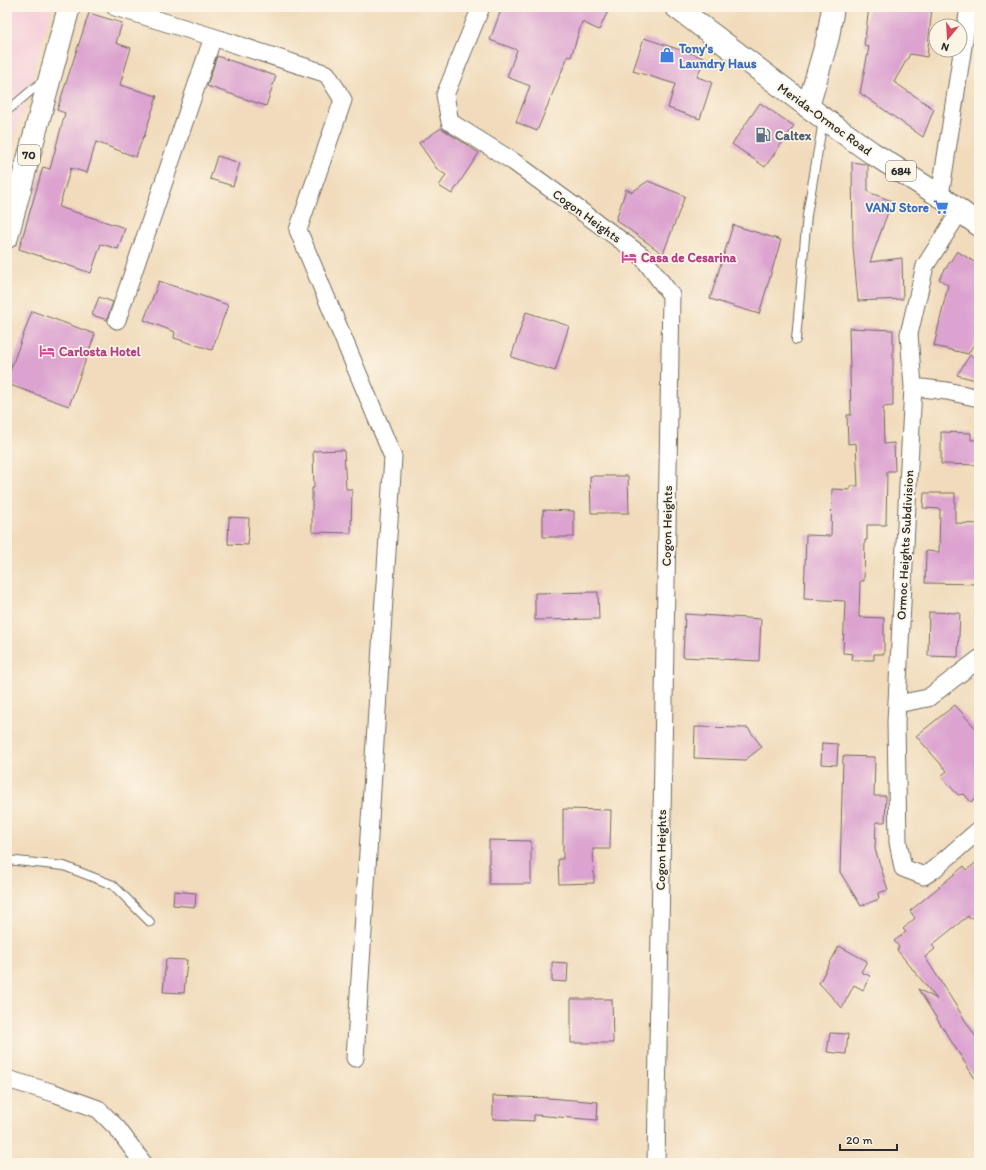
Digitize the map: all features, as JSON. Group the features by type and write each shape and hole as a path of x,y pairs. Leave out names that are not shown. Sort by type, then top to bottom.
{"main road":[{"name":"70","path":"7,237 16,179 51,74 70,7"},
{"name":"Merida-Ormoc Road","path":"676,7 816,113 872,152 940,196 979,225"},
{"path":"816,113 833,7"}],"street":[{"path":"115,7 327,74 343,100 298,230 393,457 355,1058"},
{"name":"Cogon Heights","path":"481,7 444,95 450,122 514,162 641,255 671,295 656,1163"},
{"path":"940,196 968,7"},
{"path":"117,320 213,37"},
{"name":"Ormoc Heights Subdivision","path":"960,211 925,266 909,334 913,387 897,704 898,842 903,868 924,876 939,866 979,830"},
{"path":"913,387 947,391 979,398"},
{"path":"897,704 928,698 979,659"},
{"path":"7,1079 54,1093 98,1109 117,1128 143,1163"}],"lane":[{"path":"7,111 51,74"},
{"path":"796,340 816,113"},
{"path":"7,860 64,866 112,885 150,922"}],"shaded area":[{"path":"7,7 52,7 7,166"}],"building":[{"path":"502,7 610,7 599,30 582,22 571,57 568,56 537,131 516,122 530,86 507,77 517,50 490,40"},
{"path":"869,7 932,7 931,18 928,18 927,57 910,54 894,82 934,109 923,137 860,93 869,47 864,46"},
{"path":"89,13 122,23 116,43 131,48 120,85 157,96 136,157 96,142 87,173 71,168 59,207 125,228 118,249 101,244 91,273 19,249 43,167 50,169 65,113 57,110"},
{"path":"644,38 705,58 697,77 712,82 700,119 668,108 675,84 633,71"},
{"path":"217,56 276,76 266,106 207,86"},
{"name":"Caltex","path":"760,103 794,126 765,167 732,144"},
{"path":"441,128 479,153 452,194 439,186 446,175 437,169 419,143"},
{"path":"217,156 240,163 233,186 210,179"},
{"path":"852,162 868,165 868,192 892,201 870,262 902,258 903,299 858,301 853,247"},
{"path":"648,181 685,196 663,254 616,220 626,189 632,192"},
{"path":"733,225 781,240 759,314 710,299"},
{"path":"957,251 979,265 979,336 968,354 934,346 948,285 939,279"},
{"path":"159,281 228,305 212,350 174,338 175,332 144,320"},
{"path":"99,297 113,302 107,320 92,315"},
{"path":"32,311 95,334 69,406 7,384 7,379"},
{"path":"526,312 569,326 555,371 511,357"},
{"path":"849,328 893,330 893,406 883,407 884,444 894,443 895,471 887,471 886,525 867,525 864,581 860,581 859,617 884,618 884,654 874,654 874,660 852,660 853,654 843,653 845,601 804,599 806,535 831,536 832,489 850,490 850,486 858,486 856,443 848,444 847,415 851,415"},
{"path":"970,355 979,361 979,381 957,375"},
{"path":"941,432 971,433 971,440 979,440 979,465 941,464"},
{"path":"344,450 346,489 352,489 351,533 312,532 312,488 314,488 313,451"},
{"path":"590,476 628,476 629,513 591,513"},
{"path":"924,493 955,493 955,523 979,524 979,584 925,583 926,551 939,552 940,509 923,508"},
{"path":"543,510 574,511 574,537 543,537"},
{"path":"229,517 249,518 248,545 228,544"},
{"path":"598,592 599,619 535,620 535,593"},
{"path":"929,612 960,613 958,657 928,656"},
{"path":"685,614 761,619 759,661 683,657"},
{"path":"955,705 979,732 979,795 971,802 964,794 958,795 941,776 947,771 916,736"},
{"path":"695,727 748,728 762,747 745,760 694,758"},
{"path":"822,743 838,744 837,765 821,764"},
{"path":"843,756 875,757 874,796 886,796 885,822 876,822 875,849 888,890 878,893 879,899 861,906 840,872"},
{"path":"563,809 611,810 610,849 593,849 594,883 559,884 558,859 563,859"},
{"path":"489,840 531,841 531,884 489,884"},
{"path":"979,860 979,912 970,919 968,916 932,945 935,949 925,957 979,1042 979,1085 918,989 937,999 897,950 899,947 894,941 906,932 903,929 915,918 910,911 964,866 967,870"},
{"path":"174,891 196,893 195,907 173,905"},
{"path":"839,946 867,961 861,972 870,976 863,990 854,985 842,1008 819,983"},
{"path":"166,959 187,960 184,993 163,992"},
{"path":"552,962 568,963 567,982 552,981"},
{"path":"571,999 612,999 613,1043 571,1043"},
{"path":"830,1033 848,1034 846,1054 827,1052"},
{"path":"493,1096 598,1102 597,1120 534,1115 534,1121 493,1119"}],"place":[{"name":"Tony's Laundry Haus","path":"667,55"},
{"name":"Caltex","path":"763,135"},
{"name":"VANJ Store","path":"941,207"},
{"name":"Casa de Cesarina","path":"629,257"},
{"name":"Carlosta Hotel","path":"47,351"}]}
